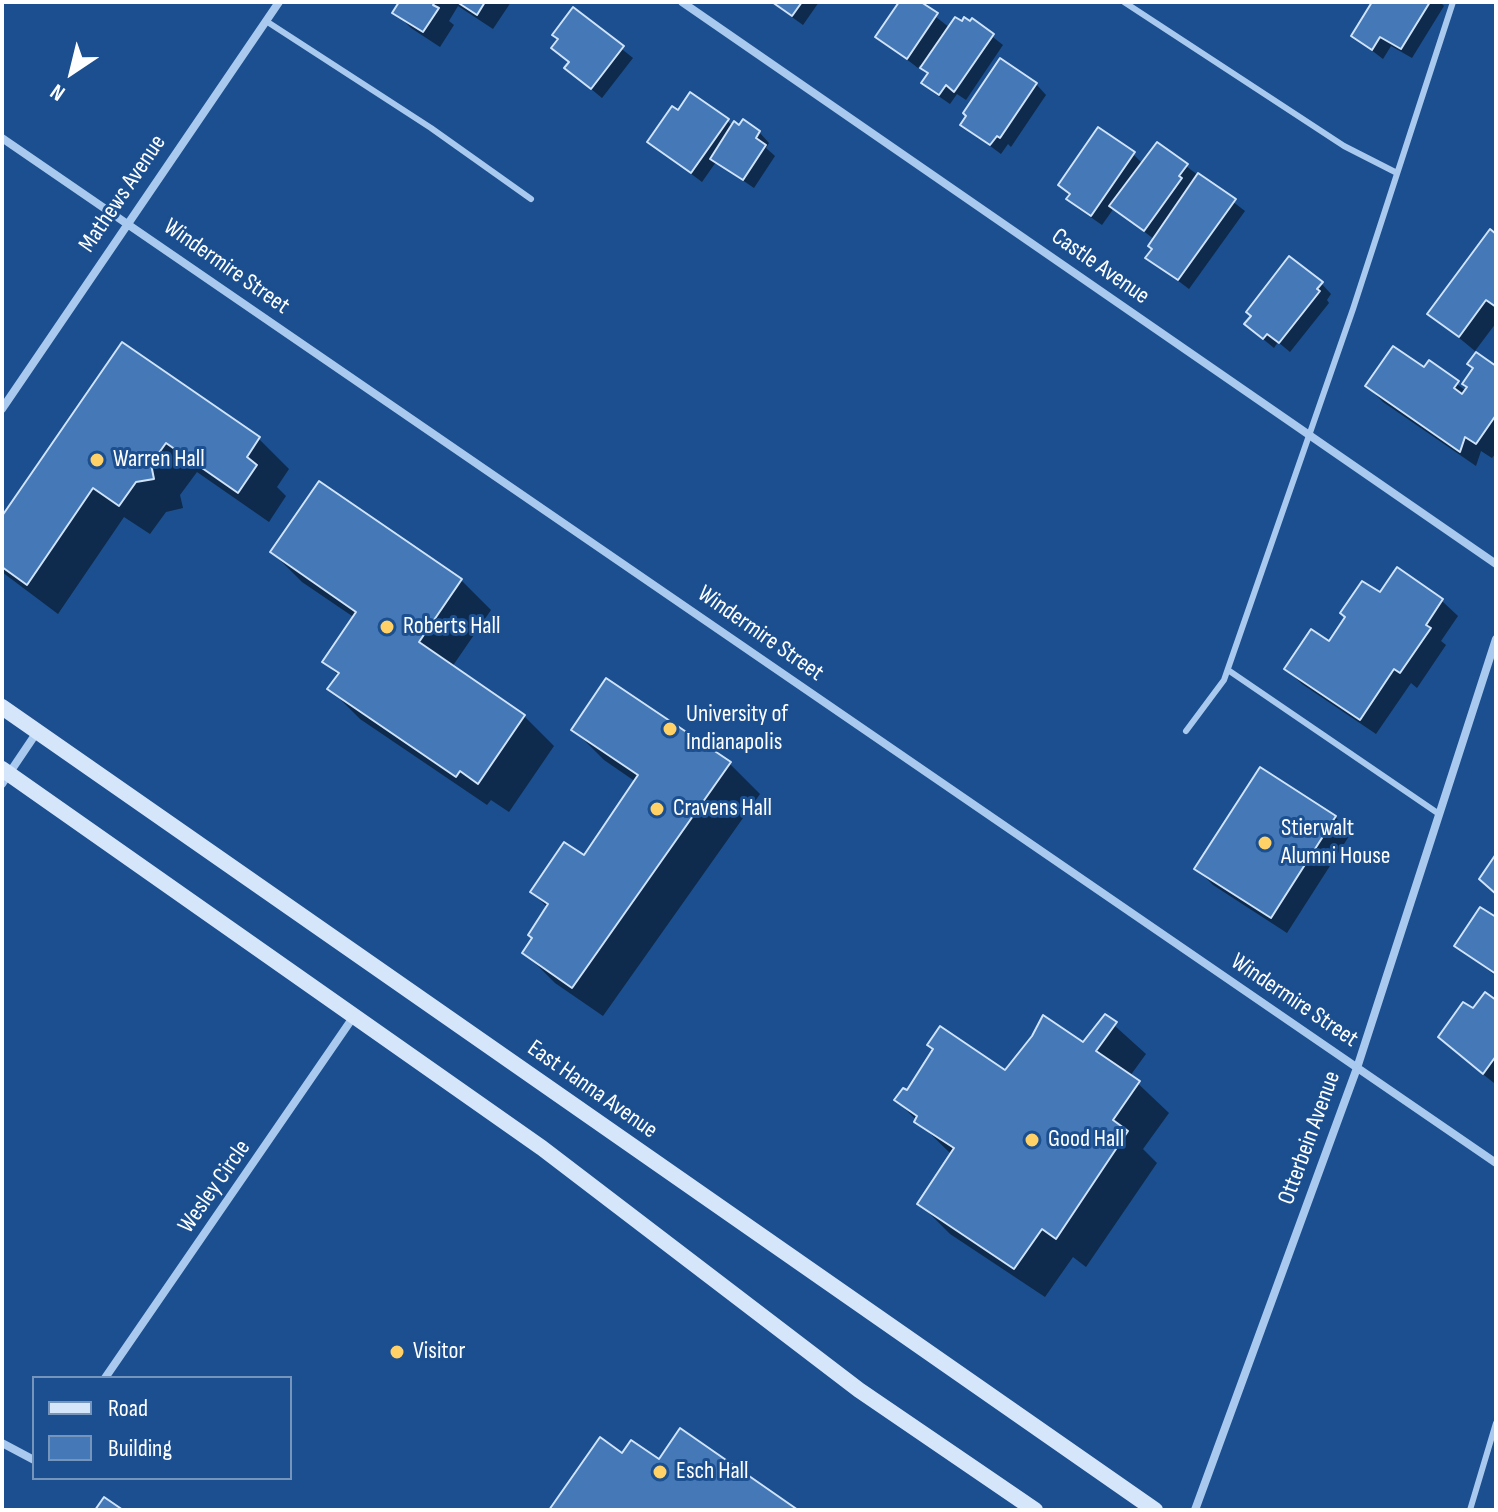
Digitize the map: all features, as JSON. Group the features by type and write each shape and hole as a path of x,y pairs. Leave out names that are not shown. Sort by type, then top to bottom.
{"main road":[{"name":"East Hanna Avenue","path":"2,707 1155,1510"},
{"path":"4,775 542,1148 859,1390 1035,1510"}],"street":[{"name":"Mathews Avenue","path":"2,409 279,2"},
{"name":"Castle Avenue","path":"682,2 1496,564"},
{"name":"Windermire Street","path":"2,138 1496,1163"},
{"name":"Otterbein Avenue","path":"1195,1510 1357,1068 1496,639"},
{"path":"4,775 37,732"},
{"name":"Wesley Circle","path":"106,1376 354,1016"},
{"path":"2,1443 32,1459"}],"lane":[{"path":"1124,2 1344,146 1397,173"},
{"path":"1186,731 1228,670 1307,434 1353,309 1453,2"},
{"path":"266,21 431,128 531,199"},
{"path":"1228,670 1439,814"},
{"path":"1470,1510 1496,1423"},
{"path":"1487,1455 1496,1462"}],"building":[{"path":"399,2 435,2 433,5 439,8 423,32 392,13"},
{"path":"457,2 485,2 477,15"},
{"path":"772,2 802,2 792,16"},
{"path":"899,2 921,2 938,13 907,59 875,37"},
{"path":"1372,2 1430,2 1401,49 1380,37 1372,50 1351,36"},
{"path":"573,7 624,46 591,89 564,68 569,62 551,48 558,39 552,35"},
{"path":"955,17 962,21 964,17 970,21 972,18 994,34 954,92 946,85 939,95 921,83 928,73 920,68"},
{"path":"1000,58 1037,83 1000,138 997,136 990,145 960,125 966,116 963,113"},
{"path":"690,92 729,119 691,173 647,142 672,106 678,110"},
{"path":"743,119 760,131 756,138 766,145 743,180 710,159 734,121 739,125"},
{"path":"1098,127 1135,152 1091,216 1066,199 1070,194 1058,185"},
{"path":"1157,142 1188,164 1179,176 1182,178 1144,231 1109,206"},
{"path":"1198,173 1236,199 1178,280 1145,258 1152,249 1148,246"},
{"path":"1490,229 1496,234 1496,307 1486,300 1459,337 1427,314"},
{"path":"1289,256 1323,282 1317,289 1320,291 1279,343 1267,334 1263,339 1244,324 1251,316 1246,312"},
{"name":"Warren Hall","path":"122,342 260,437 247,457 257,465 238,493 166,443 151,464 154,479 136,482 119,506 93,488 27,585 2,567 2,516"},
{"path":"1393,346 1424,367 1429,360 1459,381 1454,388 1462,394 1467,387 1462,384 1473,368 1467,364 1476,352 1496,366 1496,415 1476,444 1465,437 1460,452 1365,386"},
{"name":"Roberts Hall","path":"319,481 462,579 419,642 525,715 478,784 460,771 456,777 327,689 339,673 322,662 356,612 270,552"},
{"path":"1397,567 1443,599 1426,625 1431,628 1400,673 1394,669 1360,720 1284,669 1311,629 1329,641 1345,617 1340,613 1362,581 1380,592"},
{"name":"Cravens Hall","path":"606,678 731,762 572,988 522,953 532,938 528,935 548,904 530,892 564,842 584,855 638,775 571,730"},
{"name":"Stierwalt Alumni House","path":"1260,767 1336,816 1271,918 1194,869"},
{"path":"1496,854 1496,894 1479,879"},
{"path":"1480,907 1496,917 1496,974 1454,946"},
{"path":"1485,992 1496,1000 1496,1056 1483,1074 1438,1037 1463,1002 1473,1008"},
{"name":"Good Hall","path":"1105,1014 1117,1022 1096,1051 1140,1081 1113,1120 1128,1131 1056,1239 1042,1229 1014,1269 917,1204 954,1148 914,1122 917,1116 894,1100 903,1088 907,1090 933,1049 927,1045 940,1026 1005,1070 1032,1036 1043,1015 1083,1042"},
{"name":"Esch Hall","path":"680,1428 798,1510 549,1510 600,1437 622,1453 631,1440 659,1459"},
{"path":"104,1497 123,1510 95,1510"}],"place":[{"name":"Warren Hall","path":"97,460"},
{"name":"Roberts Hall","path":"387,627"},
{"name":"University of Indianapolis","path":"670,729"},
{"name":"Cravens Hall","path":"657,809"},
{"name":"Stierwalt Alumni House","path":"1265,843"},
{"name":"Good Hall","path":"1032,1140"},
{"name":"Visitor","path":"397,1352"},
{"name":"Esch Hall","path":"660,1472"}]}
